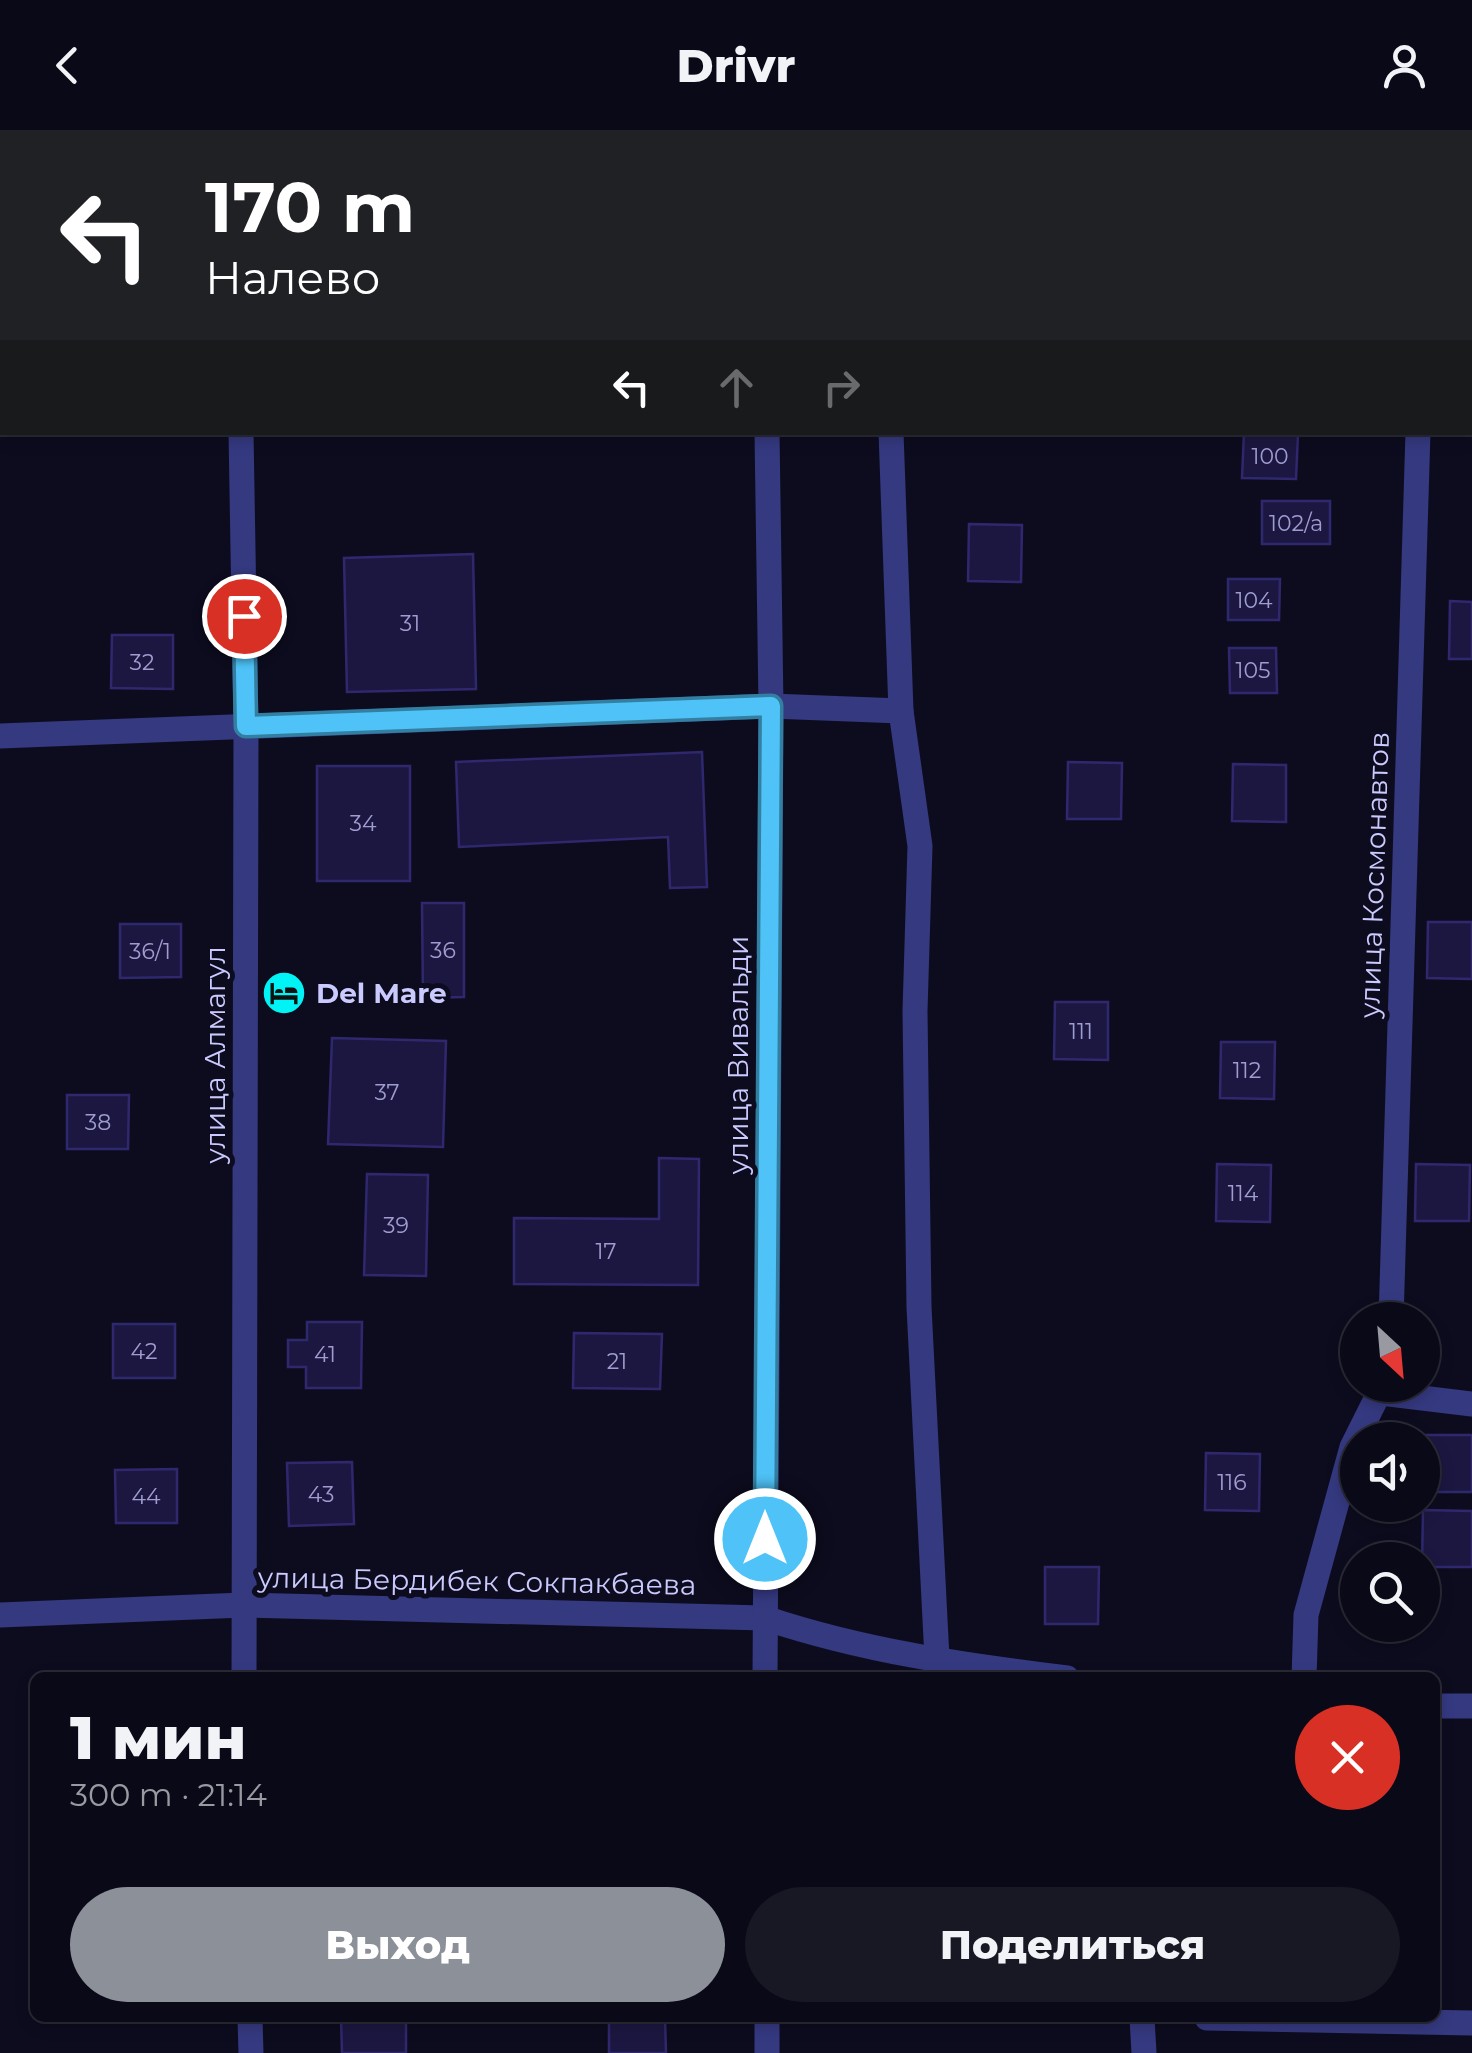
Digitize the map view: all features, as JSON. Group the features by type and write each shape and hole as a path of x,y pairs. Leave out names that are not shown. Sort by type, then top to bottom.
{"street":[{"name":"улица Алмагул","path":"241,435 246,726 244,1672"},
{"name":"улица Вивальди","path":"765,1672 771,706 767,435"},
{"path":"891,435 901,711 920,846 915,1011 920,1307 938,1670"},
{"name":"улица Космонавтов","path":"1392,1302 1418,435"},
{"path":"0,736 771,706 901,711"},
{"path":"1440,1399 1472,1404"},
{"path":"1304,1672 1306,1615 1352,1447 1375,1402"},
{"name":"улица Бердибек Сокпакбаева","path":"0,1615 243,1605 765,1618 938,1670 970,1672"},
{"path":"1440,1706 1472,1706"},
{"path":"250,2022 251,2053"},
{"path":"767,2022 767,2053"},
{"path":"1142,2022 1144,2053"},
{"path":"1419,2022 1472,2023"}],"building":[{"path":"1244,435 1298,435 1296,479 1242,478"},
{"path":"1262,501 1330,501 1330,544 1262,544"},
{"path":"969,524 1022,525 1021,582 968,581"},
{"path":"473,554 476,689 347,692 344,558"},
{"path":"1228,579 1280,579 1279,620 1228,620"},
{"path":"1450,601 1472,602 1472,659 1449,659"},
{"path":"112,635 173,635 173,689 111,688"},
{"path":"1229,648 1276,648 1277,693 1230,693"},
{"path":"702,752 707,887 670,888 668,837 459,847 456,762"},
{"path":"1068,762 1122,763 1121,819 1067,819"},
{"path":"1233,764 1286,765 1286,822 1232,821"},
{"path":"317,766 410,766 410,881 317,881"},
{"path":"422,903 464,903 464,997 423,998"},
{"path":"1428,922 1472,922 1472,979 1427,978"},
{"path":"120,924 181,924 181,977 120,978"},
{"path":"1055,1002 1108,1002 1108,1060 1054,1059"},
{"path":"332,1038 446,1041 443,1147 328,1144"},
{"path":"1221,1042 1275,1042 1274,1099 1220,1098"},
{"path":"67,1095 129,1095 128,1149 67,1149"},
{"path":"659,1158 699,1159 698,1285 514,1284 514,1218 659,1219"},
{"path":"1217,1164 1271,1165 1270,1222 1216,1221"},
{"path":"1416,1164 1470,1165 1469,1221 1415,1221"},
{"path":"367,1174 428,1175 426,1276 364,1275"},
{"path":"307,1322 362,1322 361,1388 306,1388 306,1367 288,1367 288,1340 307,1340"},
{"path":"113,1324 175,1324 175,1378 113,1378"},
{"path":"574,1333 662,1334 660,1389 573,1388"},
{"path":"1440,1435 1472,1435 1472,1492 1440,1492"},
{"path":"1206,1453 1260,1454 1259,1511 1205,1510"},
{"path":"352,1462 354,1524 289,1526 287,1463"},
{"path":"177,1469 177,1523 116,1523 115,1470"},
{"path":"1440,1510 1472,1511 1472,1567 1440,1567 1440,1542 1422,1542 1423,1522 1440,1522"},
{"path":"1045,1567 1099,1567 1098,1624 1045,1624"},
{"path":"341,2022 406,2022 406,2053 342,2053"},
{"path":"609,2022 665,2022 666,2053 609,2053"}],"place":[{"name":"Del Mare","path":"284,993"}],"route":[{"path":"244,616 246,726 771,706 765,1539"}]}
